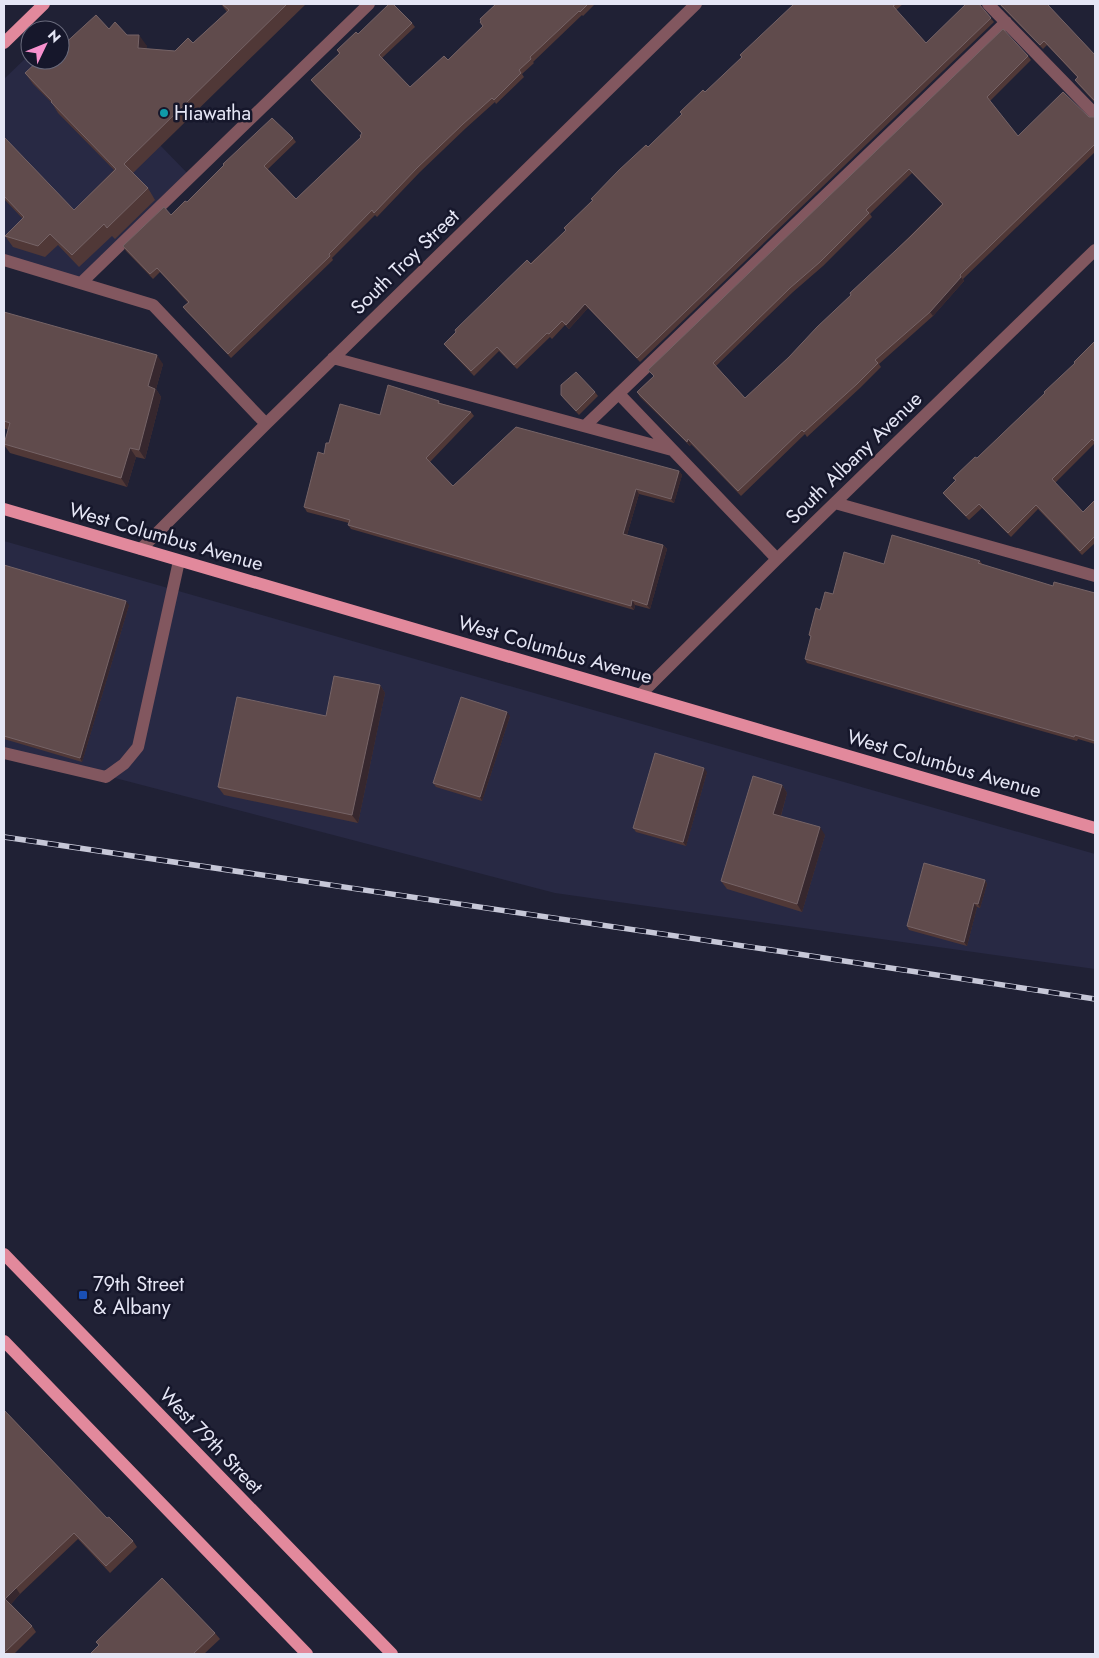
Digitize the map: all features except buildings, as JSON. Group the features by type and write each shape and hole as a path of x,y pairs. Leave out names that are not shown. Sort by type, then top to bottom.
{"main road":[{"path":"4,44 39,5"},
{"name":"West Columbus Avenue","path":"4,510 641,694 1095,828"},
{"name":"West 79th Street","path":"4,1254 392,1654"},
{"path":"4,1341 306,1654"}],"street":[{"path":"81,284 369,4"},
{"name":"South Troy Street","path":"141,549 333,358 696,4"},
{"path":"988,4 1095,114"},
{"path":"584,426 1006,22"},
{"name":"South Albany Avenue","path":"641,694 1095,250"},
{"path":"4,260 153,305 266,424"},
{"path":"333,358 672,450"},
{"path":"618,394 777,559"},
{"path":"835,503 1093,573"},
{"path":"4,752 106,776 124,764 138,747 179,560"}],"shaded area":[{"path":"70,52 191,177 81,283 4,264 4,79 20,64 20,70 70,70"},
{"path":"4,541 1095,854 1095,969 555,893 4,749"}],"railway":[{"path":"4,837 1095,999"}],"place":[{"name":"Hiawatha","path":"164,113"},
{"name":"79th Street & Albany","path":"83,1295"}]}
